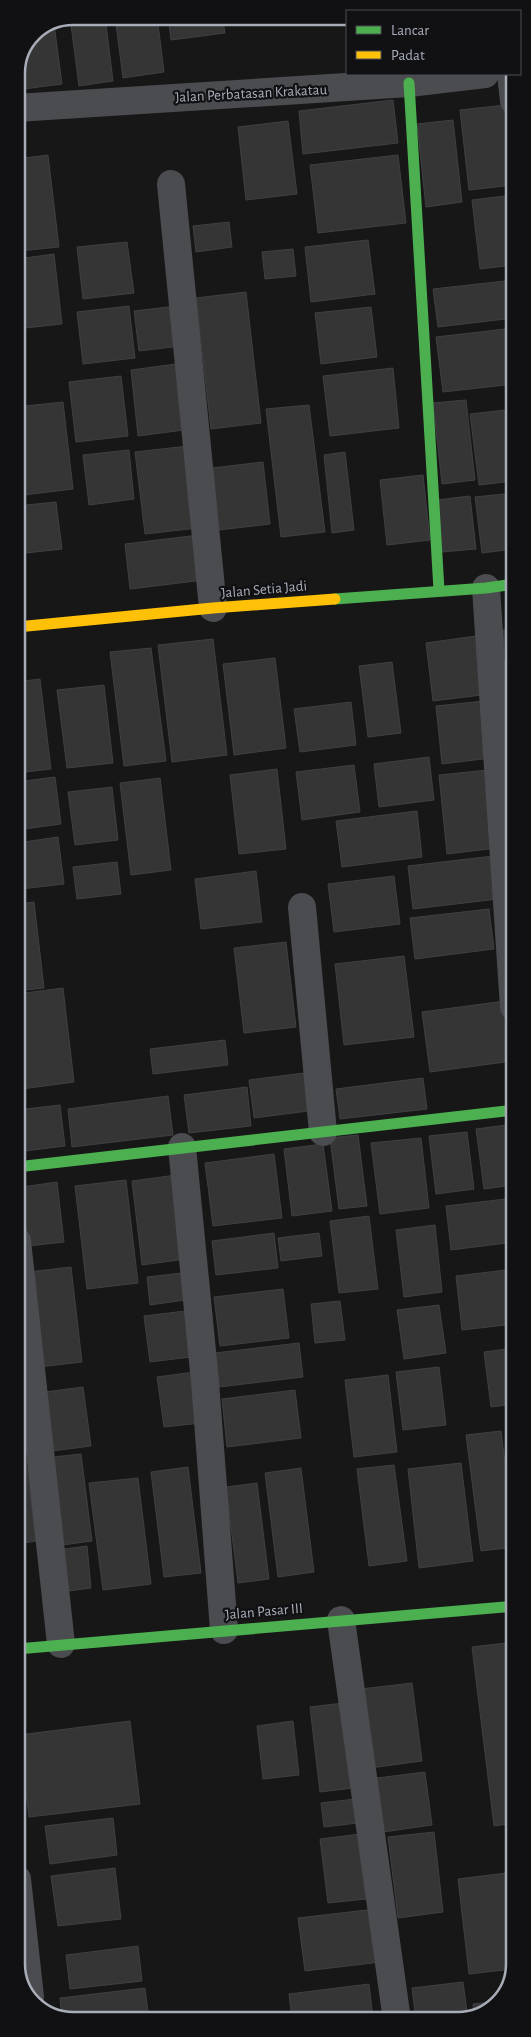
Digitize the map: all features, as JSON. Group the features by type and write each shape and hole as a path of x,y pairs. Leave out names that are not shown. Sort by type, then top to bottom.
{"street":[{"name":"Jalan Perbatasan Krakatau","path":"25,107 409,83 477,75"},
{"path":"409,83 439,590"},
{"path":"171,184 213,608"},
{"name":"Jalan Setia Jadi","path":"25,626 213,608 506,585"},
{"path":"486,588 506,887"},
{"path":"302,907 323,1132"},
{"path":"25,1166 506,1111"},
{"path":"182,1148 205,1382 224,1630"},
{"path":"25,1314 61,1644"},
{"name":"Jalan Pasar III","path":"25,1648 506,1607"},
{"path":"341,1620 396,2012"},
{"path":"25,1952 28,1979"}],"building":[{"path":"71,25 106,25 113,81 79,86"},
{"path":"116,25 158,25 164,72 123,78"},
{"path":"169,25 224,25 225,33 171,40"},
{"path":"55,29 62,84 25,89 26,64 33,46 46,33"},
{"path":"393,100 398,143 303,154 299,111"},
{"path":"506,105 506,186 469,190 460,110"},
{"path":"453,120 462,202 426,207 417,124"},
{"path":"288,121 297,194 246,200 238,127"},
{"path":"48,155 59,247 25,250 25,158"},
{"path":"398,155 406,223 318,233 310,165"},
{"path":"506,196 506,266 480,269 472,200"},
{"path":"229,222 232,247 196,252 193,226"},
{"path":"368,240 375,294 311,302 305,247"},
{"path":"127,242 134,293 83,299 77,247"},
{"path":"293,249 296,276 265,279 262,252"},
{"path":"54,254 62,324 25,328 25,258"},
{"path":"506,281 506,319 438,327 433,289"},
{"path":"246,292 261,423 211,429 196,298"},
{"path":"129,306 135,358 83,364 77,312"},
{"path":"176,306 181,346 139,351 134,311"},
{"path":"371,307 377,357 321,364 315,313"},
{"path":"506,329 506,385 443,392 436,337"},
{"path":"176,364 184,430 138,436 131,370"},
{"path":"393,368 399,428 330,436 323,376"},
{"path":"121,376 128,436 76,442 69,382"},
{"path":"466,400 475,480 442,484 433,403"},
{"path":"63,402 73,489 25,495 25,406"},
{"path":"309,405 325,532 281,537 266,409"},
{"path":"506,410 506,482 479,485 470,414"},
{"path":"188,446 198,528 145,534 135,452"},
{"path":"129,450 134,499 89,505 83,455"},
{"path":"345,452 354,530 332,533 324,455"},
{"path":"263,462 270,524 219,530 212,468"},
{"path":"423,475 430,540 387,545 380,480"},
{"path":"506,494 506,550 482,553 475,497"},
{"path":"470,496 476,549 442,552 437,500"},
{"path":"56,502 62,549 25,553 25,505"},
{"path":"199,535 204,580 130,589 125,544"},
{"path":"502,630 506,630 506,663"},
{"path":"483,635 490,694 433,701 426,643"},
{"path":"213,639 227,755 172,762 158,645"},
{"path":"151,648 166,761 124,766 110,652"},
{"path":"275,658 286,748 234,755 223,664"},
{"path":"392,662 401,733 368,737 359,666"},
{"path":"40,679 51,769 25,772 25,681"},
{"path":"104,685 113,763 67,768 57,690"},
{"path":"484,701 491,758 442,764 436,706"},
{"path":"351,702 356,745 300,752 294,709"},
{"path":"429,757 434,800 379,807 374,764"},
{"path":"354,765 360,812 302,820 296,772"},
{"path":"277,769 286,849 239,854 230,775"},
{"path":"488,770 497,848 447,854 439,775"},
{"path":"55,777 61,824 25,829 25,781"},
{"path":"160,778 171,870 131,875 120,783"},
{"path":"112,787 118,840 75,845 68,792"},
{"path":"417,811 422,857 342,867 336,821"},
{"path":"58,837 64,884 25,889 25,842"},
{"path":"493,856 498,899 413,909 408,866"},
{"path":"117,862 121,894 77,899 73,867"},
{"path":"256,871 262,922 201,929 195,879"},
{"path":"394,876 400,924 334,932 328,884"},
{"path":"34,902 44,988 25,990 25,903"},
{"path":"489,909 494,949 415,959 410,918"},
{"path":"286,942 296,1027 244,1033 234,948"},
{"path":"404,956 414,1037 344,1045 335,964"},
{"path":"63,988 74,1082 25,1089 25,993"},
{"path":"505,1001 506,1062 430,1072 422,1012"},
{"path":"225,1040 228,1065 153,1074 150,1049"},
{"path":"312,1072 316,1110 254,1118 249,1080"},
{"path":"423,1078 427,1109 340,1119 336,1089"},
{"path":"247,1087 251,1126 189,1133 184,1095"},
{"path":"168,1096 173,1135 72,1147 68,1109"},
{"path":"60,1105 65,1146 25,1151 25,1109"},
{"path":"506,1125 506,1186 484,1189 476,1129"},
{"path":"467,1132 474,1189 436,1194 429,1136"},
{"path":"358,1135 367,1206 339,1209 330,1138"},
{"path":"421,1138 429,1208 380,1214 371,1143"},
{"path":"323,1144 332,1211 292,1216 284,1149"},
{"path":"274,1154 282,1218 213,1226 205,1163"},
{"path":"176,1175 186,1259 142,1265 132,1181"},
{"path":"126,1180 138,1283 87,1289 75,1186"},
{"path":"57,1182 64,1242 28,1246 25,1216 25,1187"},
{"path":"506,1199 506,1243 451,1250 446,1206"},
{"path":"369,1216 378,1289 339,1293 330,1221"},
{"path":"435,1225 442,1292 404,1297 396,1230"},
{"path":"274,1233 278,1268 216,1275 212,1241"},
{"path":"319,1233 322,1256 281,1261 278,1238"},
{"path":"71,1267 82,1362 39,1367 28,1272"},
{"path":"506,1270 506,1325 462,1330 456,1276"},
{"path":"182,1273 185,1300 150,1305 147,1277"},
{"path":"283,1289 289,1338 220,1346 214,1297"},
{"path":"340,1301 345,1340 315,1343 311,1304"},
{"path":"439,1305 446,1353 404,1359 397,1310"},
{"path":"185,1311 191,1357 150,1362 144,1316"},
{"path":"299,1343 303,1377 219,1387 215,1353"},
{"path":"506,1349 506,1405 491,1407 484,1352"},
{"path":"439,1367 446,1425 403,1430 396,1372"},
{"path":"195,1372 201,1423 164,1427 157,1377"},
{"path":"388,1375 397,1452 354,1457 345,1380"},
{"path":"83,1387 91,1446 52,1451 45,1392"},
{"path":"295,1390 301,1438 227,1447 222,1399"},
{"path":"501,1431 506,1472 506,1548 481,1551 466,1435"},
{"path":"25,1452 36,1541 25,1543"},
{"path":"81,1454 92,1541 55,1546 44,1458"},
{"path":"461,1463 473,1561 419,1568 408,1469"},
{"path":"394,1465 407,1561 369,1566 357,1469"},
{"path":"188,1467 201,1573 164,1577 151,1472"},
{"path":"301,1468 314,1572 278,1577 265,1473"},
{"path":"138,1478 151,1584 103,1590 89,1483"},
{"path":"257,1483 269,1579 238,1583 226,1487"},
{"path":"87,1546 91,1588 61,1592 57,1550"},
{"path":"506,1643 506,1824 494,1826 472,1647"},
{"path":"412,1683 422,1761 370,1768 361,1689"},
{"path":"343,1703 353,1788 320,1792 310,1707"},
{"path":"130,1721 140,1804 29,1817 25,1784 25,1734"},
{"path":"293,1721 299,1775 263,1779 257,1726"},
{"path":"425,1772 432,1825 383,1832 377,1778"},
{"path":"355,1799 358,1823 324,1827 321,1803"},
{"path":"113,1818 117,1855 50,1864 45,1826"},
{"path":"434,1832 443,1912 398,1918 388,1837"},
{"path":"368,1833 376,1898 328,1903 320,1839"},
{"path":"115,1868 121,1919 58,1926 51,1876"},
{"path":"506,1873 505,1970 469,1974 458,1879"},
{"path":"375,1909 381,1962 305,1971 298,1918"},
{"path":"138,1946 142,1981 70,1989 66,1955"},
{"path":"463,1982 467,2011 415,2012 412,1988"},
{"path":"369,1984 372,2012 291,2012 289,1994"},
{"path":"145,1988 148,2012 70,2012 61,2010 60,1998"},
{"path":"487,2003 473,2009 473,2004"}],"traffic: fast":[{"path":"409,83 439,590"},
{"path":"335,599 506,585"},
{"path":"25,1166 506,1111"},
{"path":"25,1648 506,1607"}],"traffic: slow":[{"path":"25,626 213,608 335,599"}]}
